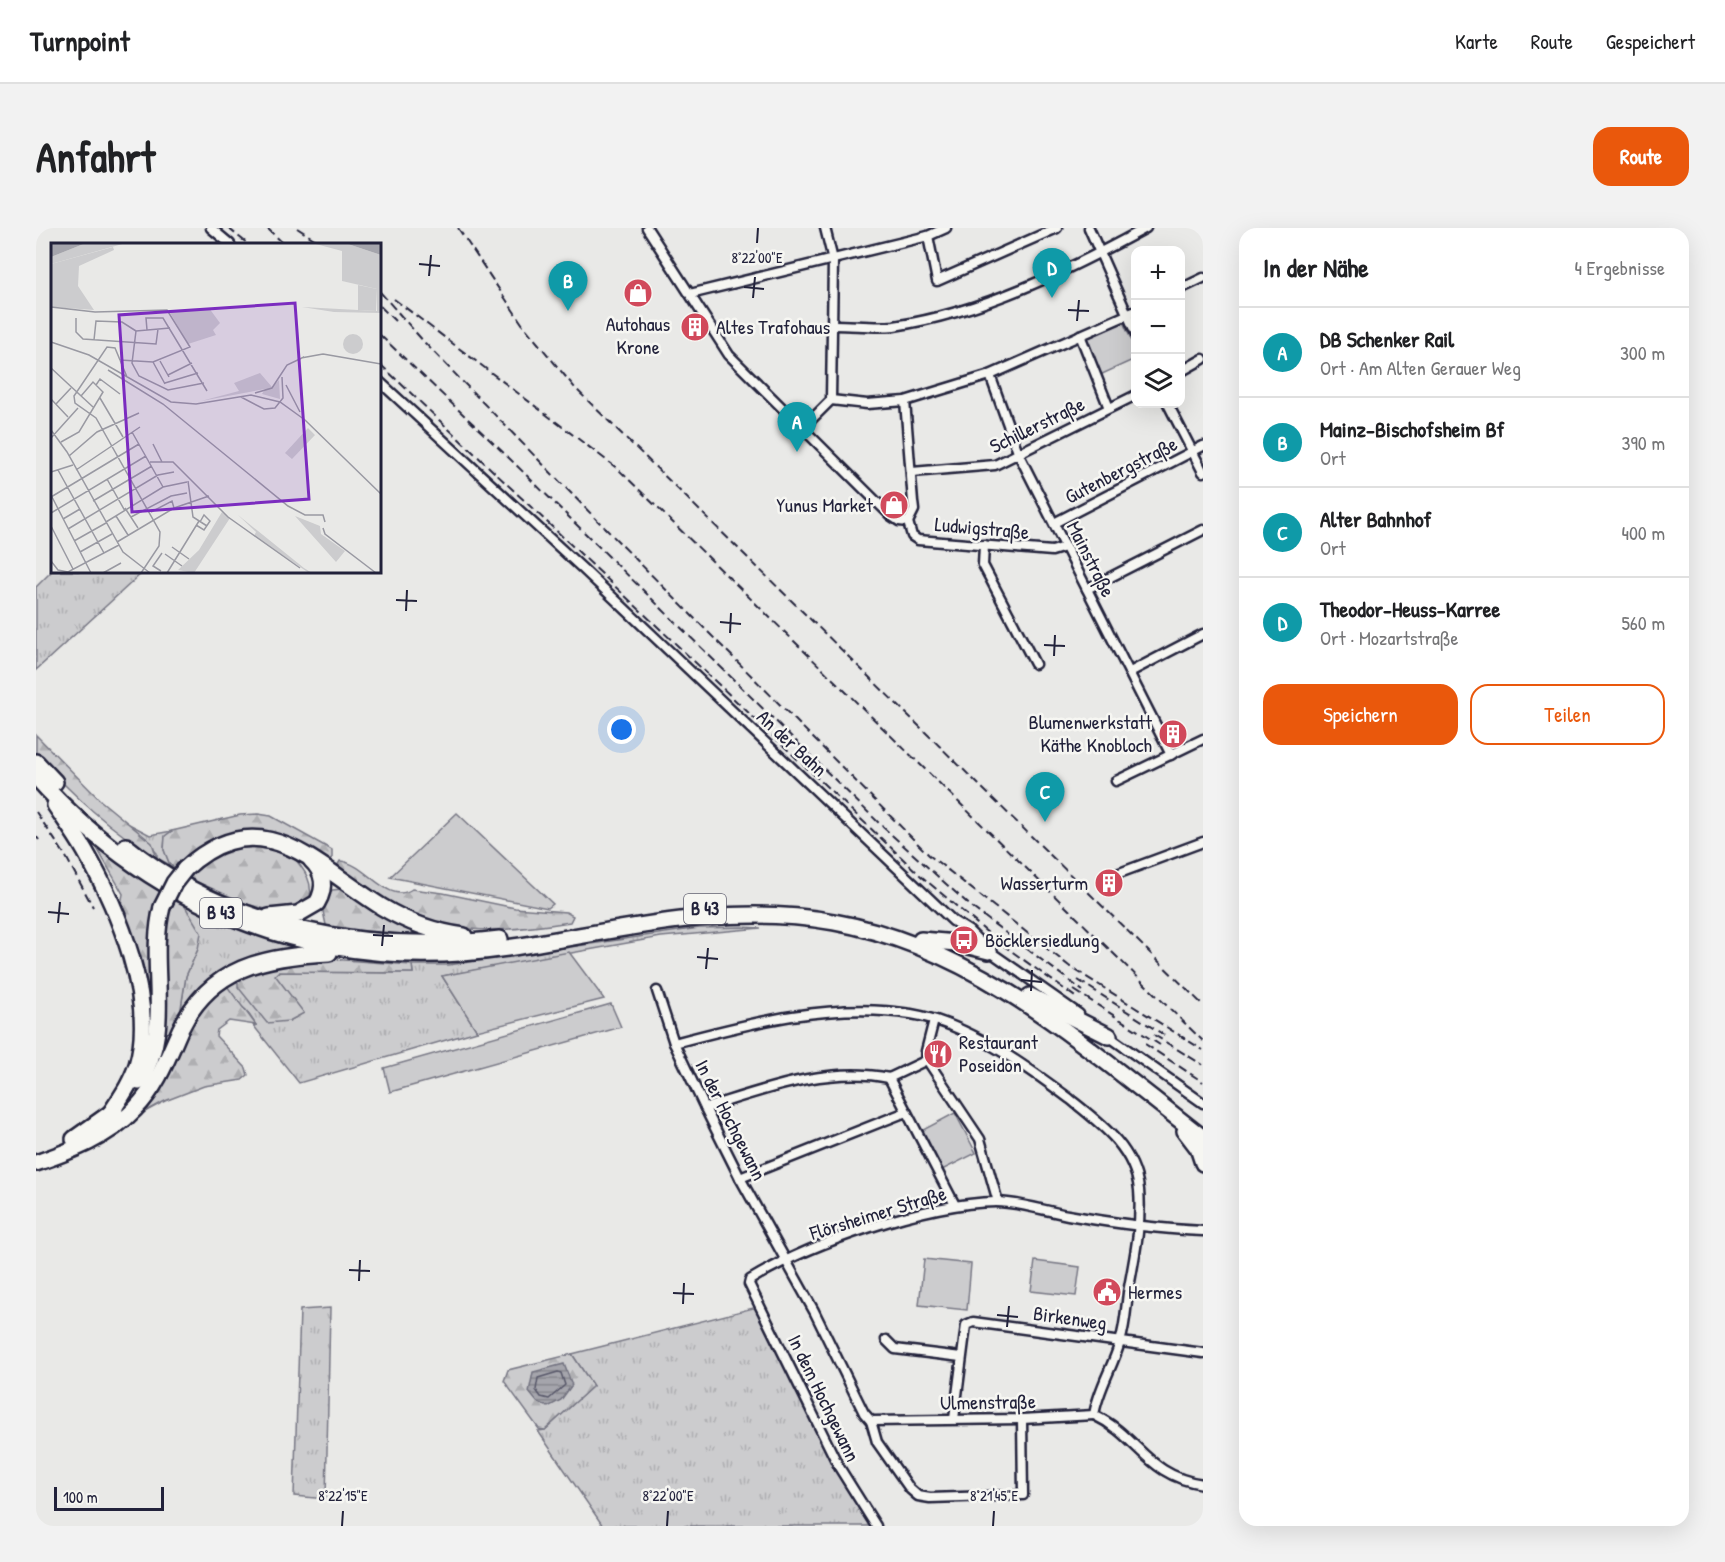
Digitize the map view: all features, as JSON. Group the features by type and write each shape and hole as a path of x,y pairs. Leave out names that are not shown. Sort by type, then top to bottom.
{"highway":[{"name":"B 43","path":"36,762 79,806 130,849 181,882 260,917 317,933 370,942 423,944 488,940 662,913 758,907 844,916 921,940 962,957 1030,996 1203,1129"},
{"path":"39,780 85,850 111,905 128,949 137,986 142,1025 139,1057 128,1087 108,1117"},
{"name":"B 43","path":"39,780 102,840 151,877 176,891 242,922 276,934 356,951 414,955 473,952 663,921 723,915 784,916 832,921 902,939 975,971 1046,1016 1203,1138"},
{"path":"36,1157 71,1141 108,1117 135,1088 155,1048 160,1016 157,943 162,907 174,882 185,869 211,850 241,840 273,841 303,852 384,908 400,916 436,930 488,940"},
{"path":"260,917 298,914 317,903 323,888 321,875 316,865 303,852"},
{"path":"921,940 957,943 989,951"},
{"path":"36,1163 67,1153 100,1136 120,1124 136,1109 160,1074 193,1008 229,975 250,964 280,957 356,951"},
{"path":"1030,996 1108,1036"},
{"path":"1168,1111 1191,1138 1203,1163"}],"street":[{"path":"211,228 229,243"},
{"path":"647,228 729,355 890,515 899,521 908,522 914,510 904,401"},
{"path":"803,428 831,400 834,325 833,260 825,228"},
{"path":"690,294 928,236 946,228"},
{"path":"928,236 937,281 1057,228"},
{"path":"831,400 867,404 904,401 990,375 1131,313 1089,228"},
{"path":"834,325 891,326 944,317 1100,253 1146,228"},
{"path":"1185,287 1203,278"},
{"path":"1080,335 1108,408"},
{"path":"1185,369 1203,359"},
{"name":"Mainstraße","path":"990,375 1018,455 1171,755"},
{"name":"An der Bahn","path":"381,383 583,569 953,921 969,931 989,951 1203,1103"},
{"name":"Schillerstraße","path":"912,472 986,467 1018,455 1131,397"},
{"path":"1170,408 1203,471"},
{"name":"Gutenbergstraße","path":"1054,523 1203,446"},
{"name":"Ludwigstraße","path":"908,522 912,536 918,540 1052,551 1065,547"},
{"path":"1087,589 1203,530"},
{"path":"984,545 983,565 1035,664"},
{"path":"1130,672 1203,634"},
{"path":"1116,781 1203,739"},
{"path":"1114,875 1203,842"},
{"name":"In der Hochgewann","path":"657,991 674,1042 705,1108 740,1178 787,1259"},
{"path":"674,1042 773,1018 835,1012 911,1014 934,1020 988,1044 1047,1082 1116,1138 1136,1173 1139,1188 1139,1228 1120,1342 1096,1403 1094,1414 1107,1421 1162,1471 1185,1482 1203,1484"},
{"path":"934,1020 926,1051 927,1060 980,1139 998,1202"},
{"path":"705,1108 811,1079 876,1075 889,1078 927,1060"},
{"path":"889,1078 955,1205"},
{"path":"740,1178 906,1112"},
{"name":"Flörsheimer Straße","path":"749,1282 787,1259 872,1228 955,1205 998,1202 1139,1228 1203,1231"},
{"path":"787,1259 864,1413 871,1420 877,1442 910,1490 918,1496 930,1498 1023,1495 1022,1419"},
{"name":"In dem Hochgewann","path":"749,1282 839,1467 876,1526"},
{"name":"Birkenweg","path":"954,1419 966,1325 973,1322 1120,1342"},
{"path":"886,1340 895,1349 961,1357"},
{"path":"1120,1342 1203,1353"},
{"name":"Ulmenstraße","path":"871,1420 1022,1419 1094,1414"}],"green space":[{"path":"1123,322 1131,339 1131,361 1100,375 1084,340"},
{"path":"51,572 142,573 36,670 36,587"},
{"path":"36,735 101,801 152,843 157,858 123,836 64,784 36,755"},
{"path":"457,813 553,904 548,908 390,877"},
{"path":"240,815 271,816 332,850 332,858 326,861 297,843 212,842 175,868 170,865 164,850 165,836 172,831"},
{"path":"127,823 150,835 172,831 165,837 164,850 170,865 157,858 157,853"},
{"path":"259,847 290,853 310,883 308,905 276,912 247,904 186,877 225,849"},
{"path":"97,848 162,887 156,906 155,1004 150,1007 145,1005 120,910 123,894"},
{"path":"340,861 350,863 394,892 403,893 412,889 443,893 515,908 566,912 573,916 570,922 502,930 480,930 437,924 393,908 379,900 339,871 337,866"},
{"path":"343,889 448,938 334,932 326,925 322,907 332,890"},
{"path":"174,895 325,950 257,956 178,1027 186,976 198,949"},
{"path":"174,895 183,903 201,933 198,949 186,976 178,1027 163,1054 160,1049 162,924"},
{"path":"699,928 761,928 661,937 442,976 477,1031 299,1083 253,1025 256,1025 246,1010 217,986 237,974 289,1021 303,1013 274,975 278,972 413,973 412,965 449,965"},
{"path":"569,952 604,999 477,1031 442,976"},
{"path":"317,958 412,965 413,973 278,972 275,975 304,1013 289,1021 267,1023 238,987 238,975"},
{"path":"223,986 227,986 256,1025 229,1021 217,1030 216,1036 246,1068 248,1075 242,1080 204,1086 165,1101 130,1120 198,1008"},
{"path":"611,1004 621,1027 390,1092 384,1068"},
{"path":"955,1113 976,1153 942,1170 923,1130"},
{"path":"924,1259 971,1264 967,1310 919,1305"},
{"path":"1035,1261 1080,1267 1076,1296 1031,1291"},
{"path":"757,1307 872,1526 603,1526 538,1431 545,1430 593,1386 572,1354"},
{"path":"330,1308 326,1499 294,1496 300,1310"},
{"path":"572,1354 593,1386 545,1430 539,1429 504,1381 508,1370"}],"water":[{"path":"564,1364 572,1385 561,1400 548,1407 537,1402 529,1392 533,1372"}],"railway":[{"path":"228,228 247,243"},
{"path":"267,228 283,243"},
{"path":"297,228 320,243"},
{"path":"458,228 523,325 575,388 1203,1005"},
{"path":"381,293 425,343 598,521 929,855 1069,966 1203,1050"},
{"path":"394,299 618,469 1203,1041"},
{"path":"381,307 395,321"},
{"path":"381,336 510,459 884,828 974,909 1083,991"},
{"path":"381,365 921,876 996,940 1078,999"},
{"path":"36,812 65,855 93,907"},
{"path":"36,836 39,840"},
{"path":"1078,980 1164,1035"},
{"path":"1074,990 1160,1045"},
{"path":"1154,1035 1203,1065"},
{"path":"1145,1044 1203,1082"}],"place":[{"name":"Autohaus Krone","path":"638,293"},
{"name":"Theodor-Heuss-Karree","path":"1052,298"},
{"name":"Mainz-Bischofsheim Bf","path":"568,311"},
{"name":"Altes Trafohaus","path":"695,327"},
{"name":"DB Schenker Rail","path":"797,452"},
{"name":"Yunus Market","path":"894,505"},
{"name":"Blumenwerkstatt Käthe Knobloch","path":"1173,734"},
{"name":"Alter Bahnhof","path":"1045,822"},
{"name":"Wasserturm","path":"1109,883"},
{"name":"Böcklersiedlung","path":"964,940"},
{"name":"Restaurant Poseidon","path":"938,1054"},
{"name":"Hermes","path":"1107,1292"}]}
